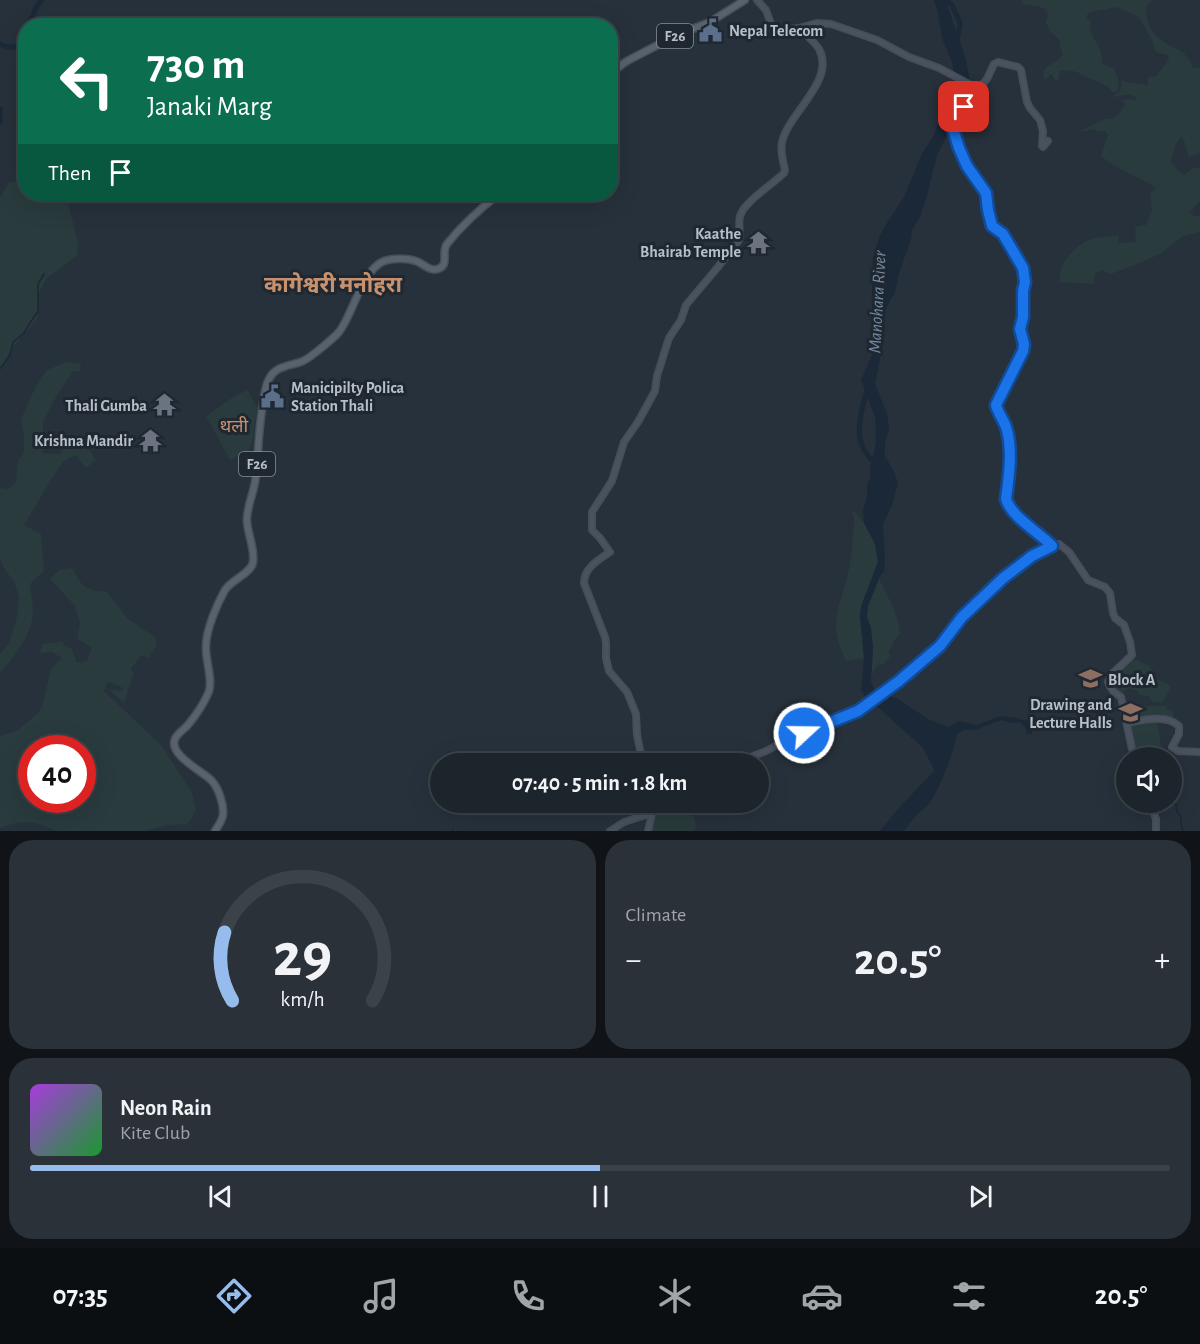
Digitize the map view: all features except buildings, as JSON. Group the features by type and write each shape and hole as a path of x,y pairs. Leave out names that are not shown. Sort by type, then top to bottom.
{"main road":[{"name":"F26","path":"618,68 677,35 710,22 745,0"},
{"name":"F26","path":"215,831 223,813 215,784 183,758 174,741 191,721 209,689 206,643 214,614 224,591 253,565 247,518 256,480 261,412 269,378 279,369 308,358 335,336 342,327 362,286 379,264 388,260 401,259 415,260 434,270 441,268 445,262 444,249 448,242 491,201"}],"street":[{"path":"757,0 766,10 772,27 780,29 799,28 817,23 831,24 867,36 979,88"},
{"path":"641,753 636,714 627,692 609,671 605,637 584,583 584,577 593,564 610,552 592,530 592,512 612,481 624,442 655,391 657,376 669,338 681,320 686,305 739,240 739,218 743,208 784,173 782,140 789,123 815,88 823,69 819,49 799,28"},
{"path":"1048,141 1043,147 1040,120 1028,104 1021,70 1018,67 996,62 987,79 979,88 970,93 953,126 969,169 986,193 992,226 1003,234 1021,264 1025,282 1020,329 1024,344 1023,351 996,405 1005,425 1008,441 1010,460 1006,499 1013,511 1052,546"},
{"path":"761,753 863,708 915,669 940,646 962,617 1002,579 1032,556 1059,544 1066,549 1088,580 1105,587 1110,593 1115,618 1124,625 1132,655 1112,674 1108,682 1110,688 1121,697 1132,747"},
{"path":"1127,723 1158,719 1174,722 1179,726 1179,734 1172,747 1178,751 1200,752"},
{"path":"610,831 624,822 652,813"},
{"path":"648,831 652,813"},
{"path":"1154,813 1156,831"}],"shaded area":[{"path":"1022,0 1153,0 1146,6 1151,29 1163,41 1184,53 1194,68 1200,68 1200,152 1188,156 1182,136 1173,152 1171,162 1184,175 1193,168 1200,168 1200,201 1190,211 1194,216 1200,216 1200,232 1183,236 1160,254 1137,264 1111,274 1102,270 1095,274 1094,284 1060,282 1065,261 1082,243 1096,238 1119,235 1118,243 1136,242 1135,228 1146,225 1152,210 1150,194 1156,188 1101,156 1108,135 1105,131 1095,129 1078,132 1105,119 1114,118 1125,105 1122,100 1136,100 1134,96 1128,95 1112,97 1120,90 1121,81 1148,85 1148,77 1157,76 1169,58 1155,51 1153,42 1139,17 1117,7 1091,12 1086,16 1091,22 1091,33 1101,52 1103,65 1114,68 1118,78 1118,91 1113,93 1104,85 1078,72 1071,71 1060,71 1056,81 1051,74 1045,81 1043,75 1046,68 1063,54 1060,40 1050,31 1046,23 1048,16 1045,9 1021,3"},
{"path":"18,181 18,201 68,201 78,243 77,256 47,278 37,296 37,319 11,349 0,371 0,197 9,182"},
{"path":"66,362 81,364 80,371 73,371 53,402 43,423 43,453 59,454 68,445 93,437 103,444 92,445 88,448 96,460 86,468 75,455 63,462 24,525 41,534 44,571 30,584 33,612 30,629 22,645 0,673 0,654 9,643 17,617 19,597 14,582 0,560 0,488 8,489 16,482 18,460 24,453 21,419 35,388 47,370"},
{"path":"248,390 257,408 252,443 249,451 230,460 206,416 236,395"},
{"path":"854,511 866,526 875,544 878,562 860,616 864,658 846,661 838,639 836,620 847,579 855,521 852,512"},
{"path":"72,568 85,586 89,589 107,592 127,618 156,638 157,644 148,658 141,655 131,669 134,673 124,703 110,690 122,691 123,688 110,682 107,683 104,691 162,746 192,793 196,811 188,824 168,825 145,831 55,831 28,822 0,828 0,736 17,731 39,712 51,669 62,658 52,652 40,653 42,644 62,641 65,646 72,649 77,663 87,661 92,648 77,638 80,623 75,606 50,579 59,570"},
{"path":"879,579 895,612 900,633 888,654 891,655 884,664 877,665 871,677 873,647 867,617 868,605"},
{"path":"1128,660 1139,660 1151,666 1152,680 1162,681 1171,687 1162,703 1153,702 1148,696 1140,695 1129,688 1122,693 1112,689 1108,681"},
{"path":"1131,706 1166,706 1173,712 1174,719 1134,721"},
{"path":"1157,720 1161,747 1133,747 1129,724"},
{"path":"655,813 692,813 697,827 694,831 650,831"}],"water":[{"path":"933,0 947,0 966,60 969,86 962,106 937,155 925,203 912,230 895,292 881,318 884,339 875,384 887,413 889,429 885,443 885,456 898,483 892,505 883,524 884,572 880,576 868,606 867,617 873,647 871,682 875,691 898,699 928,719 948,727 958,721 977,725 1001,716 1033,723 1032,734 1027,734 1020,722 1001,720 957,734 945,772 926,807 904,831 880,831 934,769 923,748 880,709 867,701 861,690 864,658 860,616 861,606 878,562 875,544 864,523 863,510 876,440 875,417 861,380 876,346 872,310 873,258 879,237 904,197 922,154 934,135 953,82 952,62 942,38 937,8"}],"waterway":[{"path":"32,18 42,0"},
{"name":"Manohara River","path":"947,0 952,5 960,23 957,43"},
{"path":"0,44 7,47 16,47 18,44"},
{"path":"0,109 0,122"},
{"path":"0,369 10,355 13,342 23,334 38,311 38,284 44,274"},
{"name":"Manohara River","path":"868,386 860,417 860,437 862,446 876,463"},
{"path":"1178,813 1181,816 1183,831"}],"place":[{"name":"Nepal Telecom","path":"711,30"},
{"name":"Kaathe Bhairab Temple","path":"759,242"},
{"name":"Manicipilty Polica Station Thali","path":"273,396"},
{"name":"Thali Gumba","path":"165,405"},
{"name":"Krishna Mandir","path":"151,440"},
{"name":"Block A","path":"1090,679"},
{"name":"Drawing and Lecture Halls","path":"1130,713"}],"district":[{"name":"कागेश्वरी मनोहरा","path":"333,284"},
{"name":"थली","path":"234,426"}],"route":[{"path":"804,733 858,711 915,669 940,646 962,617 1002,579 1032,556 1052,546 1013,511 1006,499 1010,460 1008,441 1005,425 996,405 1023,351 1024,344 1020,329 1023,317 1024,272 1003,234 992,226 987,195 969,169 959,148 953,126 964,107"}]}
